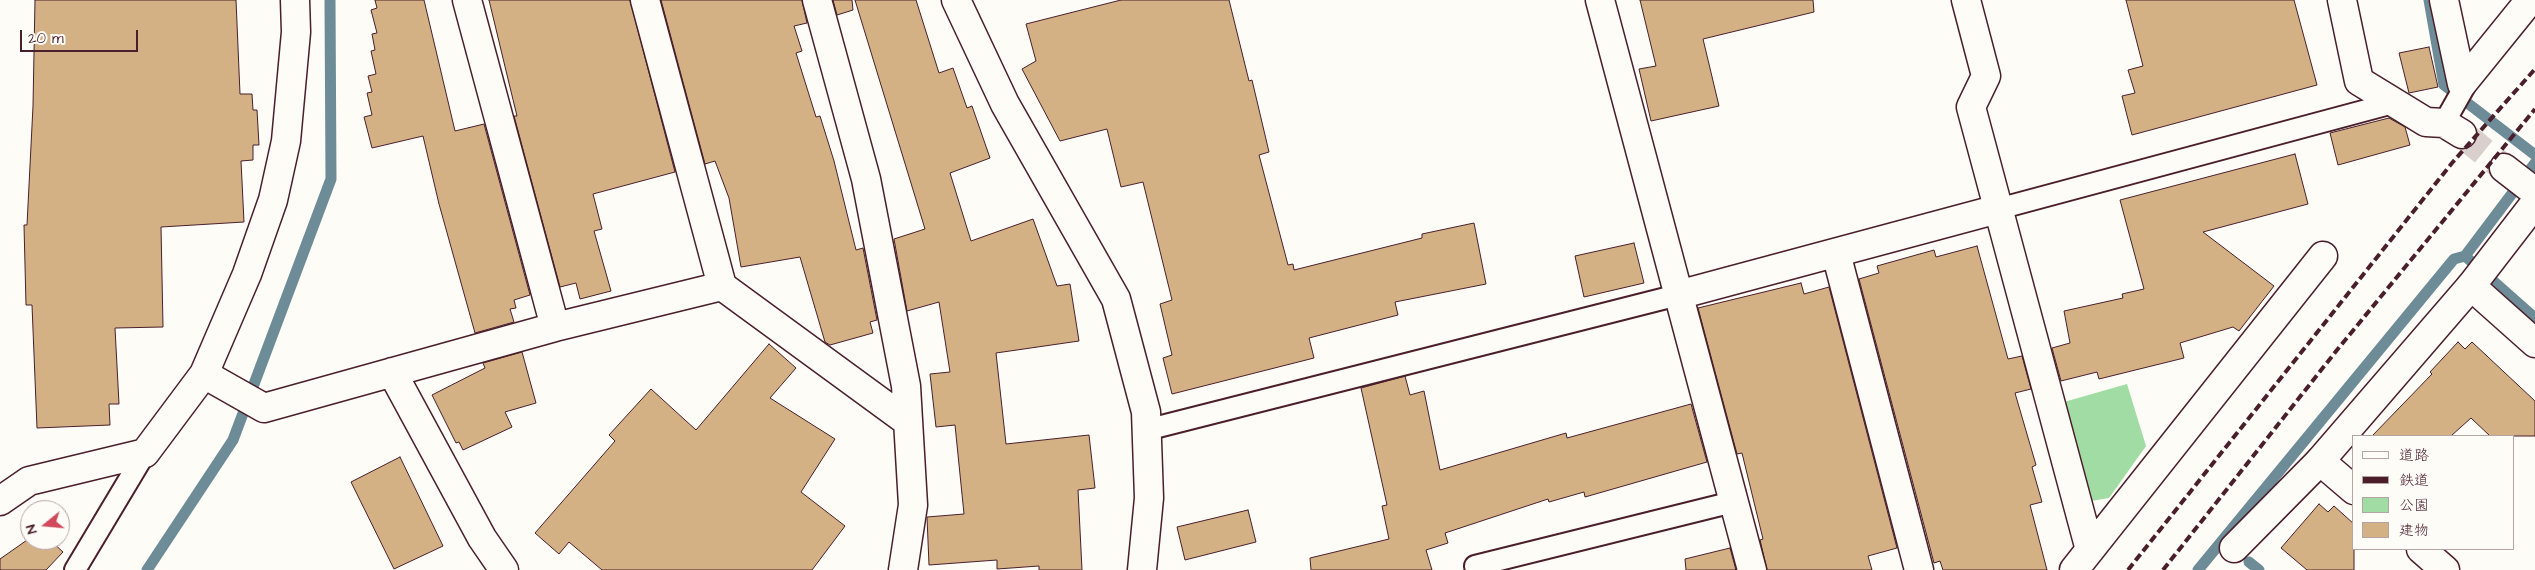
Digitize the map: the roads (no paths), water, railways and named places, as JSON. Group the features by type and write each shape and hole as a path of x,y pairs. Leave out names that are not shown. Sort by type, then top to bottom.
{"street":[{"path":"0,501 29,481 145,453 210,378 273,200 286,141 296,32 295,0"},
{"path":"467,0 555,327"},
{"path":"645,0 722,286 908,422"},
{"path":"817,0 866,179 906,386 913,505 903,570"},
{"path":"956,0 1005,104 1116,299 1146,412 1149,498 1142,570"},
{"path":"1600,0 1752,570"},
{"path":"1966,0 1986,76 1971,107 1998,209 2082,560"},
{"path":"2342,0 2359,81 2393,104 2426,122 2453,129"},
{"path":"2444,0 2462,84"},
{"path":"2462,84 2530,0"},
{"path":"2504,168 2535,192"},
{"path":"2234,548 2320,461 2471,286 2535,203"},
{"path":"1678,295 1998,209"},
{"path":"1836,253 1919,570"},
{"path":"2082,560 2323,256"},
{"path":"210,378 264,408 555,327 722,286"},
{"path":"2471,286 2535,343"},
{"path":"392,372 482,538 504,570"},
{"path":"2320,461 2352,488"},
{"path":"2422,550 2446,570"}],"lane":[{"path":"2453,129 2470,76 2462,84"},
{"path":"1998,209 2393,104"},
{"path":"1146,430 1678,295"},
{"path":"75,570 145,453"},
{"path":"1475,566 1734,502"}],"waterway":[{"path":"147,570 233,440 331,179 330,0"},
{"path":"2429,0 2444,85 2535,155"},
{"path":"2535,163 2465,256 2535,318"},
{"path":"2198,570 2454,259 2465,256"},
{"path":"2249,562 2259,570"}],"tunnel":[{"path":"2462,134 2504,168"}],"railway":[{"path":"2128,570 2452,163 2535,69"},
{"path":"2163,570 2337,350 2535,109"}]}
